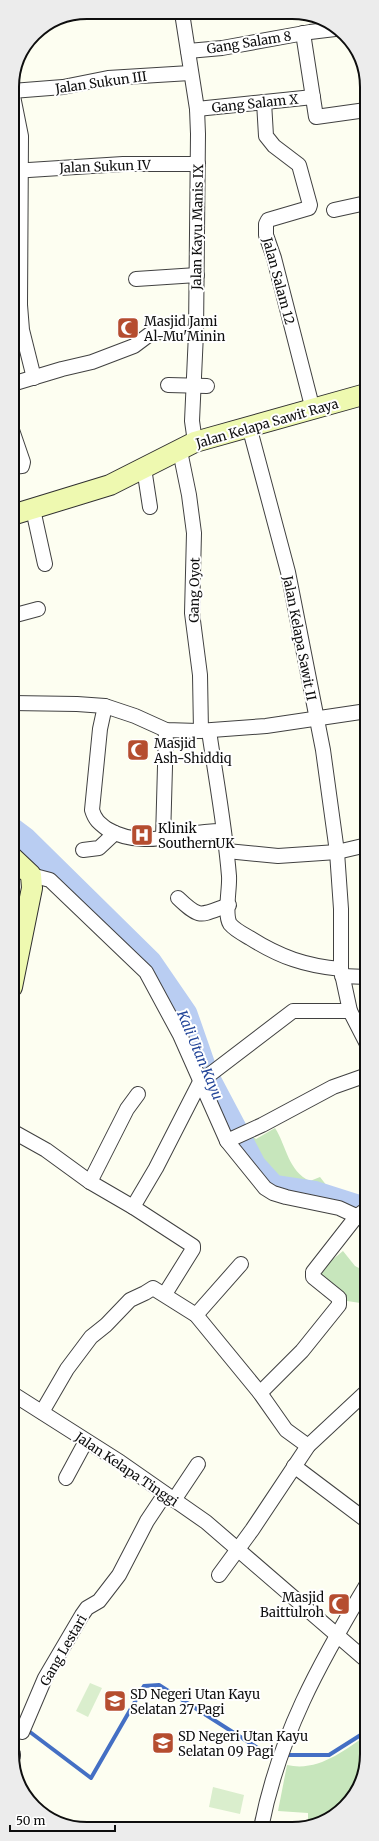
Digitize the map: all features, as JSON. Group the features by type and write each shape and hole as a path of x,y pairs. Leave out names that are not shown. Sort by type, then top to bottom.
{"street":[{"name":"Jalan Kayu Manis IX","path":"183,19 190,73 197,109 198,164 196,333 201,386 192,421 188,446"},
{"name":"Gang Salam 8","path":"188,51 246,44 303,33 329,30"},
{"path":"303,33 316,117 360,111"},
{"name":"Jalan Sukun III","path":"19,90 63,87 108,78 190,73"},
{"name":"Gang Salam X","path":"197,109 313,97"},
{"name":"Jalan Salam 12","path":"264,102 266,136 274,146 299,165 310,205 309,208 268,220 265,229 311,402"},
{"path":"19,126 21,136 19,153"},
{"name":"Jalan Sukun IV","path":"19,170 116,165 198,164"},
{"path":"334,210 360,204"},
{"path":"19,260 22,330 34,378"},
{"path":"136,279 197,275"},
{"path":"19,382 62,369 92,362 134,346 150,334 160,332 196,333"},
{"path":"168,385 201,386"},
{"name":"Jalan Kelapa Sawit Raya","path":"19,512 110,485 188,446 249,426 311,402 360,395"},
{"name":"Jalan Kelapa Sawit II","path":"249,426 288,572 323,750 337,852 341,909 341,973 350,1011 360,1030"},
{"name":"Gang Oyot","path":"188,446 189,495 194,534 192,612 205,731 227,851 230,883 228,918 231,924 256,942 292,960 341,973 360,976"},
{"path":"19,450 23,462 22,466 19,466"},
{"path":"144,468 150,507"},
{"path":"34,514 45,564"},
{"path":"19,614 38,610"},
{"path":"19,703 105,706 135,716 166,730 205,731 266,726 360,712"},
{"path":"105,706 100,729 92,810 98,823 115,833 140,840 163,839 223,831"},
{"path":"163,839 166,730"},
{"path":"83,850 99,848 115,833"},
{"path":"227,851 278,856 337,852 360,847"},
{"path":"19,863 31,875 50,880 146,972 264,1188 273,1194 339,1208 360,1214"},
{"path":"19,952 32,888 31,875"},
{"path":"178,898 192,912 199,914 229,905"},
{"path":"133,1207 205,1078 293,1011 350,1011"},
{"path":"235,1137 333,1088 360,1078"},
{"path":"90,1182 127,1110 138,1094"},
{"path":"19,1135 46,1150 90,1182 133,1207 193,1246 193,1249 165,1294"},
{"path":"260,1393 302,1351 338,1305 339,1298 312,1276 313,1272 360,1217"},
{"path":"196,1315 240,1264"},
{"path":"42,1412 67,1369 90,1337 106,1325 130,1300 152,1288 165,1294 196,1315 260,1393 286,1430 308,1446"},
{"name":"Jalan Kelapa Tinggi","path":"19,1398 86,1441 206,1522 360,1655"},
{"path":"219,1575 308,1446 360,1398"},
{"path":"66,1478 86,1441"},
{"name":"Gang Lestari","path":"20,1727 45,1678 82,1615 87,1608 99,1601 119,1575 147,1521 198,1464"},
{"path":"294,1466 360,1516"},
{"path":"263,1822 282,1747 308,1688 337,1634 360,1596"}],"green space":[{"path":"275,1128 292,1165 303,1177 310,1181 320,1177 327,1186 328,1195 302,1188 290,1181 265,1172 241,1136 248,1133 256,1139"},
{"path":"343,1251 355,1266 360,1268 360,1303 347,1301 314,1275"},
{"path":"90,1683 102,1688 88,1717 76,1711"},
{"path":"360,1740 359,1767 349,1792 343,1799 322,1815 308,1819 308,1813 278,1811 287,1765 309,1766 330,1759"},
{"path":"213,1787 244,1795 240,1814 209,1807"}],"waterway":[{"name":"Kali Utan Kayu","path":"19,835 150,963 185,1014 207,1077 254,1166 273,1187 313,1193 360,1208"},
{"path":"26,1729 91,1778 144,1686 159,1685 267,1754"},
{"path":"284,1755 329,1755 360,1735"}],"place":[{"name":"Masjid Jami Al-Mu'Minin","path":"128,328"},
{"name":"Masjid Ash-Shiddiq","path":"138,750"},
{"name":"Klinik SouthernUK","path":"142,835"},
{"name":"Masjid Baittulroh","path":"339,1604"},
{"name":"SD Negeri Utan Kayu Selatan 27 Pagi","path":"115,1701"},
{"name":"SD Negeri Utan Kayu Selatan 09 Pagi","path":"163,1743"}]}
